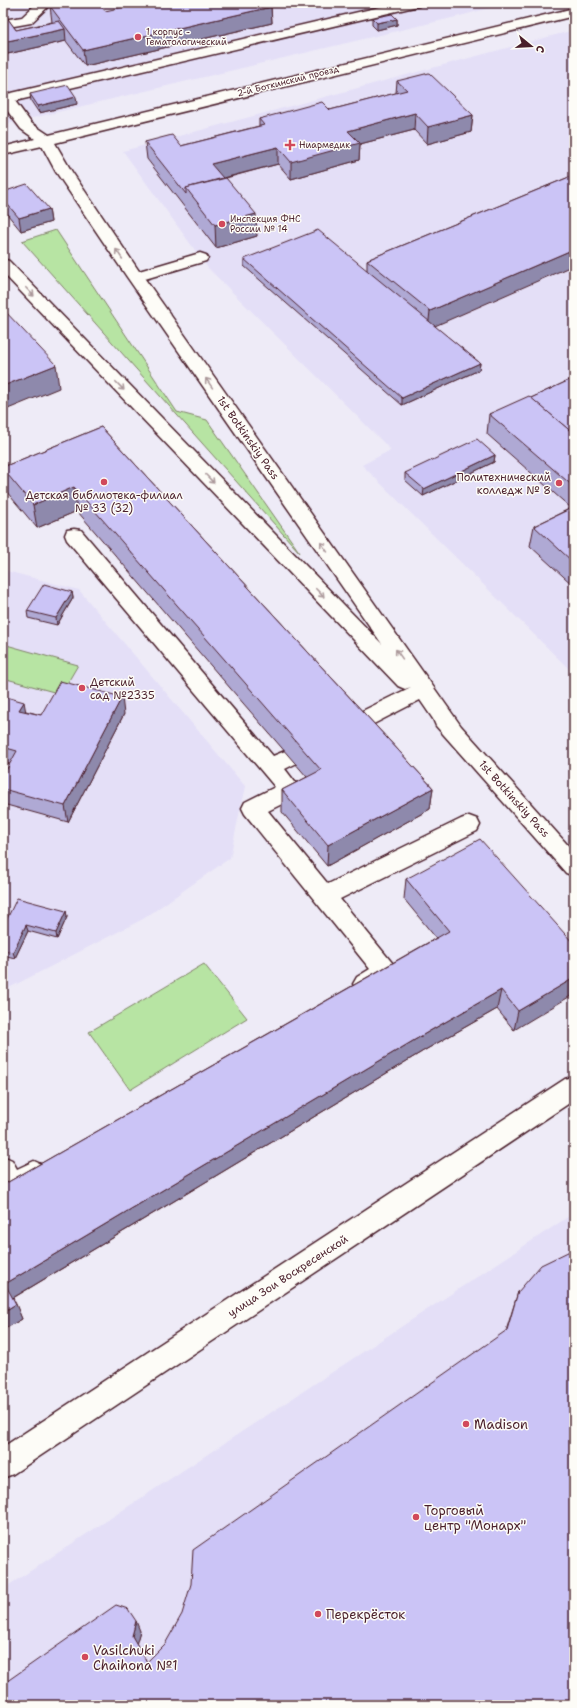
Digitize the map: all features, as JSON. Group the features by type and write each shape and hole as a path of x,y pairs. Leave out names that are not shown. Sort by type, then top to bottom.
{"street":[{"path":"4,24 26,20 45,3"},
{"path":"47,141 26,126 4,99 414,3"},
{"name":"2-й Боткинский проезд","path":"3,151 574,12"},
{"name":"1st Botkinskiy Pass","path":"47,141 64,172 135,278 453,731"},
{"path":"135,278 200,258"},
{"name":"1st Botkinskiy Pass","path":"3,264 453,731 574,867"},
{"path":"74,536 281,762 290,790 254,808 386,972 344,996"},
{"path":"353,725 416,693"},
{"path":"324,896 469,825"},
{"name":"улица Зои Воскресенской","path":"3,1464 574,1087"},
{"path":"3,1168 13,1185 55,1162"}],"shaded area":[{"path":"3,3 507,3 460,16 3,125"},
{"path":"574,30 574,674 362,465 391,450 208,268 123,151"},
{"name":"Детский сад №2335","path":"3,570 79,590 245,786 230,858 143,919 3,991"},
{"name":"Торговый центр \"Монарх\"","path":"574,1213 574,1705 3,1705 3,1589"}],"green space":[{"path":"56,230 177,412 207,420 300,553 22,241"},
{"path":"3,644 78,665 61,694 3,678"},
{"path":"204,964 247,1018 130,1090 89,1032"}],"building":[{"path":"66,3 99,3 105,11 142,3 268,3 271,7 83,50 50,6"},
{"path":"3,12 16,30 59,21 65,29 3,42"},
{"path":"392,14 397,19 377,23 372,18"},
{"path":"429,73 473,115 428,127 415,113 348,131 360,143 291,162 278,147 211,164 223,178 186,188 186,194 145,142 172,135 181,146 264,125 259,119 322,102 330,110 407,90 397,81"},
{"path":"68,85 76,97 38,106 30,94"},
{"path":"574,175 574,249 430,311 367,260"},
{"path":"226,178 256,214 215,225 186,188"},
{"path":"27,184 49,209 19,218 3,199 3,192"},
{"path":"318,230 480,363 402,398 244,259"},
{"path":"3,309 56,365 3,386"},
{"path":"574,378 574,434 531,398"},
{"path":"529,396 574,434 574,487 489,414"},
{"path":"101,427 433,788 328,845 282,790 321,770 74,487 33,505 3,469 3,467"},
{"path":"477,439 495,455 424,489 405,473"},
{"path":"574,507 574,563 534,526"},
{"path":"44,584 72,592 56,618 27,611"},
{"path":"60,681 122,697 65,806 3,789 3,776 17,751 3,747 3,696 24,702 19,710 41,715"},
{"path":"480,839 574,944 574,978 518,1011 501,990 428,1032 5,1284 16,1304 3,1312 3,1185 449,931 406,879"},
{"path":"17,898 66,911 56,933 26,925 13,952 3,950 3,922 5,923"},
{"name":"Торговый центр \"Монарх\"","path":"574,1249 574,1705 3,1705 3,1684 116,1605 128,1609 136,1621 132,1636 147,1662 165,1644 182,1614 191,1584 193,1550 507,1330 518,1292 541,1265"}],"place":[{"name":"1 корпус - Гематологический","path":"138,37"},
{"name":"Ниармедик","path":"290,145"},
{"name":"Инспекция ФНС России № 14","path":"222,224"},
{"name":"Детская библиотека-филиал № 33 (32)","path":"104,482"},
{"name":"Политехнический колледж № 8","path":"559,483"},
{"name":"Детский сад №2335","path":"82,688"},
{"name":"Madison","path":"466,1424"},
{"name":"Торговый центр \"Монарх\"","path":"416,1517"},
{"name":"Перекрёсток","path":"318,1614"},
{"name":"Vasilchuki Chaihona №1","path":"85,1657"}]}
